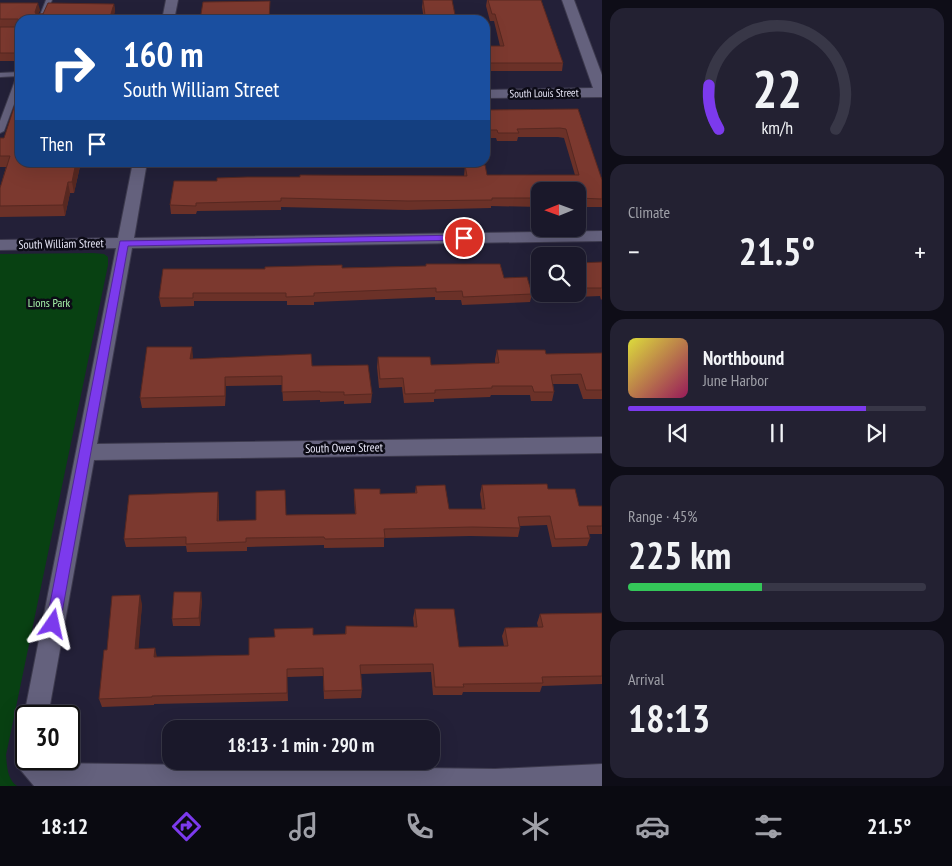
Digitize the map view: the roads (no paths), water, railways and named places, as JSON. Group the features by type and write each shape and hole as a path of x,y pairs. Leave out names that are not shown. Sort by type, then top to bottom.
{"street":[{"path":"169,15 172,0"},
{"path":"568,0 602,93"},
{"name":"South Louis Street","path":"490,94 602,93"},
{"path":"38,705 139,167"},
{"name":"South William Street","path":"0,245 602,236"},
{"name":"South Owen Street","path":"86,452 602,445"},
{"path":"36,770 40,776 496,784 602,777"}],"lane":[{"path":"43,15 49,0"},
{"path":"0,75 15,76"},
{"path":"0,129 15,91"},
{"path":"0,101 12,100"}],"park label":[{"name":"Lions Park","path":"49,303"}]}
